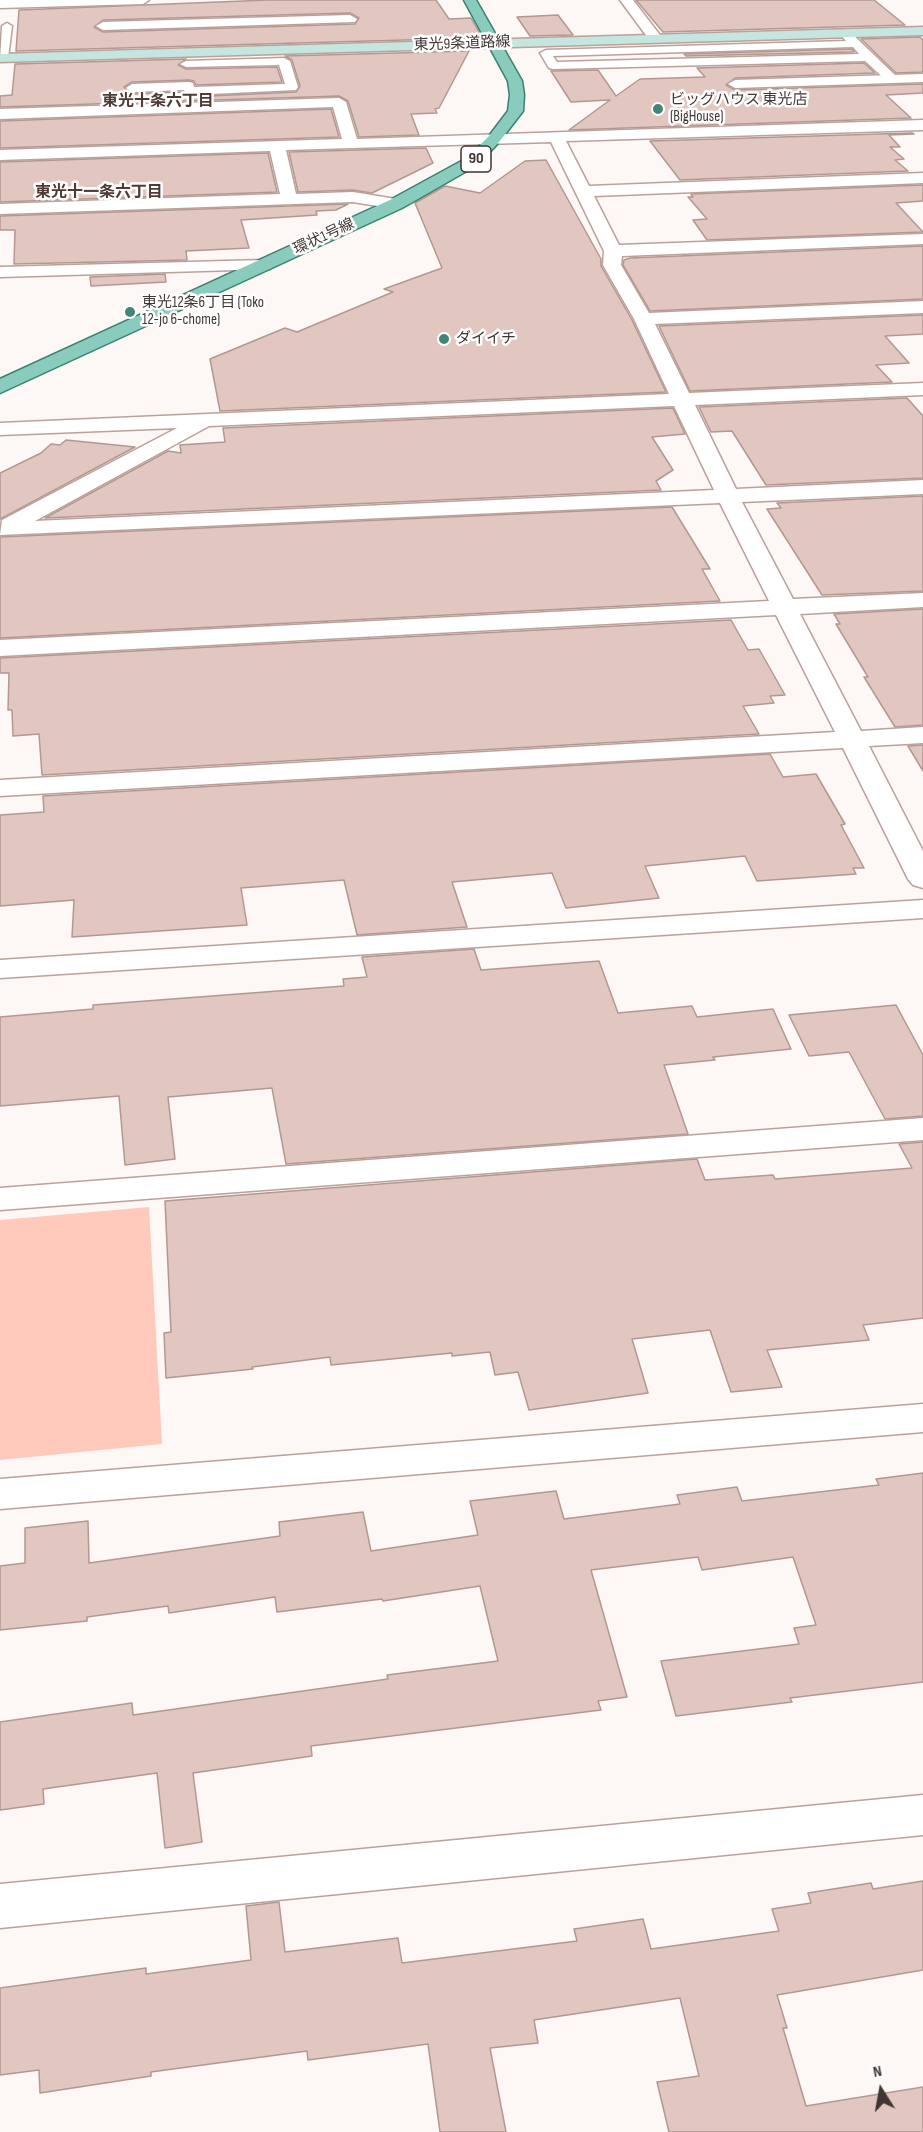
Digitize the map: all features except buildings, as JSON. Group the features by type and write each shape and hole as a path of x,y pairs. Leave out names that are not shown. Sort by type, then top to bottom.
{"main road":[{"name":"環状1号線","path":"0,387 396,204 473,161 494,139 515,111 518,95 515,81 470,0"}],"street":[{"path":"0,4 143,0"},
{"path":"626,0 656,39"},
{"path":"104,1 103,40 354,28"},
{"name":"東光9条道路線","path":"1,58 103,40 185,58 354,28 493,44 923,31"},
{"path":"731,78 923,78"},
{"path":"731,78 772,130"},
{"path":"0,114 339,102 351,144"},
{"path":"0,155 923,125"},
{"path":"556,137 613,250 612,264 643,319 728,496 923,879"},
{"path":"277,146 289,199"},
{"path":"582,191 923,178"},
{"path":"0,209 353,197 396,204"},
{"path":"613,250 923,238"},
{"path":"4,274 264,265"},
{"path":"643,319 923,307"},
{"path":"0,429 923,389"},
{"path":"1,530 207,421"},
{"path":"1,530 923,487"},
{"path":"0,648 923,600"},
{"path":"0,788 923,735"},
{"path":"0,969 923,909"},
{"path":"0,1199 923,1129"},
{"path":"0,1494 923,1418"},
{"path":"0,1906 923,1815"}],"lane":[{"path":"1,58 8,26"},
{"path":"845,33 892,79"},
{"path":"855,44 546,53 553,66 567,78 731,78 880,68"},
{"path":"553,66 868,57"},
{"path":"132,88 189,88 292,87 284,61 185,58 189,88 191,107"},
{"path":"716,61 731,78"}],"shaded area":[{"path":"149,1207 162,1444 0,1460 0,1220"}],"place":[{"name":"ビッグハウス 東光店 (BigHouse)","path":"658,109"},
{"name":"東光12条6丁目 (Toko 12-jo 6-chome)","path":"130,312"},
{"name":"ダイイチ","path":"444,339"}],"district":[{"name":"東光十条六丁目","path":"158,102"},
{"name":"東光十一条六丁目","path":"99,193"}]}
